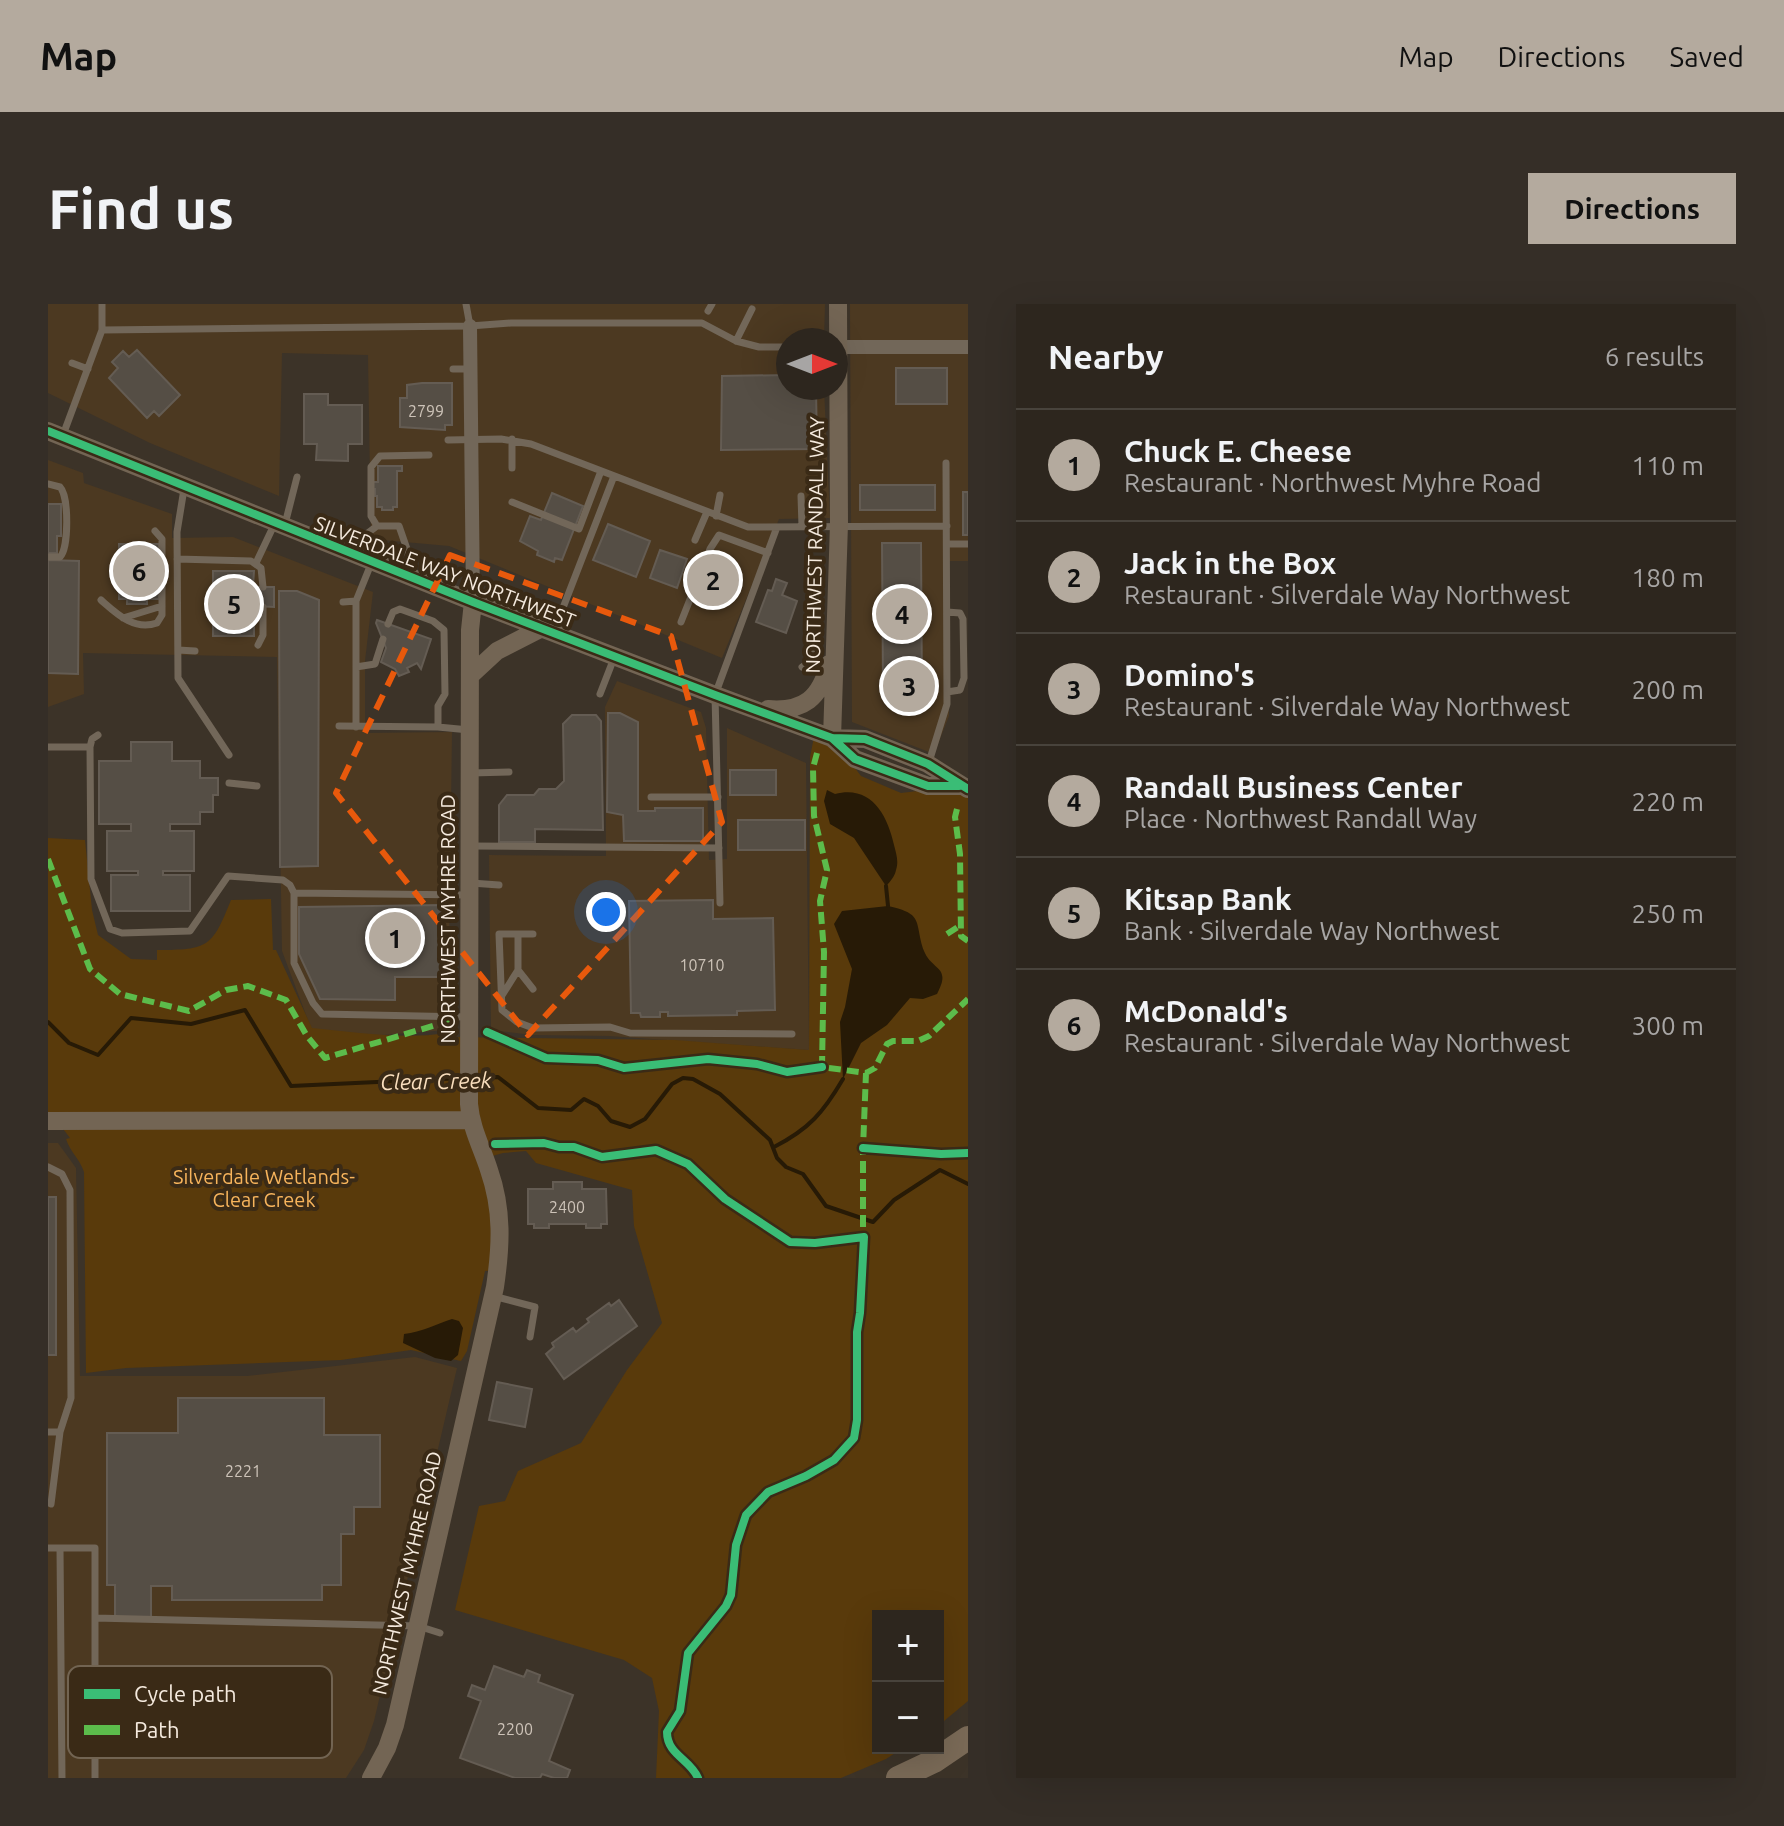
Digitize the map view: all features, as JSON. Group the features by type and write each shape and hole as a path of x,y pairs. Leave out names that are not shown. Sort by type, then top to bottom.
{"highway":[{"path":"898,1778 934,1761 968,1738"}],"street":[{"name":"NORTHWEST RANDALL WAY","path":"837,328 838,304"},
{"name":"NORTHWEST MYHRE ROAD","path":"371,1778 392,1738 493,1296 501,1226 493,1183 471,1120 469,1088 473,602 470,326"},
{"path":"848,347 968,347"},
{"name":"NORTHWEST RANDALL WAY","path":"832,738 839,524 838,400"},
{"name":"SILVERDALE WAY NORTHWEST","path":"55,434 473,602 715,695 832,738 865,739 928,764 964,788"},
{"path":"744,705 781,710 799,706 814,697 825,679 837,622"},
{"path":"470,676 497,651 548,630"},
{"name":"SILVERDALE WAY NORTHWEST","path":"832,738 855,759 928,786 964,788"},
{"path":"48,1121 471,1120"}],"lane":[{"path":"55,434 88,369 102,330 102,304"},
{"path":"466,304 470,326"},
{"path":"736,341 752,309"},
{"path":"102,330 702,323 736,341 759,347 776,347"},
{"path":"72,363 88,369"},
{"path":"453,369 471,369"},
{"path":"448,440 512,439 531,444 748,527 839,524 947,526"},
{"path":"512,439 512,468"},
{"path":"377,526 371,516 371,467 380,456 429,455"},
{"path":"928,764 943,720 947,692 946,463"},
{"path":"512,502 579,529 601,471"},
{"path":"548,630 614,476"},
{"path":"256,563 280,524 297,477"},
{"path":"48,484 63,489 66,497 66,550 63,556 48,557"},
{"path":"185,487 177,532 178,678 229,755"},
{"path":"716,516 720,495"},
{"path":"801,496 802,526"},
{"path":"695,540 707,512"},
{"path":"345,550 377,526 399,526 408,552 410,576"},
{"path":"720,903 715,695 777,527"},
{"path":"101,600 123,618 148,626 157,623 162,615 162,539 155,531"},
{"path":"681,622 710,549 719,535 768,553"},
{"path":"947,544 968,544"},
{"path":"177,559 256,563"},
{"path":"356,727 356,601 372,561"},
{"path":"256,563 263,575 263,587"},
{"path":"802,667 811,656 816,566"},
{"path":"343,602 356,601"},
{"path":"123,618 162,606"},
{"path":"258,645 263,635 263,607"},
{"path":"388,624 393,612 404,610 441,625 444,630 445,694 438,706 438,727"},
{"path":"947,612 962,616 964,637 963,682 957,692 947,692"},
{"path":"356,667 375,664 383,639"},
{"path":"178,650 195,651"},
{"path":"600,694 615,656"},
{"path":"339,726 470,730"},
{"path":"98,735 92,739 90,747 91,879 110,929 122,933 190,931 228,876 283,880 294,893 294,963 313,1003 322,1014 470,1017"},
{"path":"48,747 90,747"},
{"path":"470,773 509,772"},
{"path":"229,783 257,786"},
{"path":"651,797 718,797"},
{"path":"471,846 719,848"},
{"path":"294,893 471,889 499,885"},
{"path":"533,934 499,934 502,1010 517,1022 533,1028 610,1027 630,1033 792,1034"},
{"path":"501,997 518,970 518,934"},
{"path":"518,970 533,989"},
{"path":"48,1167 62,1174 70,1190 71,1398 60,1432 51,1504"},
{"path":"493,1296 535,1307 530,1337"},
{"path":"48,1432 60,1432"},
{"path":"48,1548 95,1548 95,1666"},
{"path":"60,1548 62,1778"},
{"path":"95,1618 418,1626 440,1633"}],"highlighted area":[{"path":"450,555 671,636 722,822 528,1035 336,793"}],"shaded area":[{"path":"48,304 825,304 824,328 776,328 776,400 825,400 830,518 779,519 722,658 449,546 371,539 368,355 282,353 279,496 150,443 48,393"},
{"path":"850,304 968,304 968,561 949,561 949,716 934,754 852,722"},
{"path":"48,460 83,473 84,483 172,514 172,538 233,537 373,592 365,661 365,733 452,732 448,1030 330,1039 311,1028 282,951 277,657 83,653 84,694 48,707"},
{"path":"617,681 701,712 706,728 709,860 727,859 727,728 806,763 809,1050 609,1036 532,1035 491,1030 489,855 606,856 605,707"},
{"path":"827,790 868,798 882,813 897,860 895,874 886,886 854,838 830,824 824,801"},
{"path":"888,906 913,916 927,957 942,973 941,985 937,994 923,999 910,998 887,1025 861,1043 843,1079 840,1022 852,969 834,924 842,911"},
{"path":"48,1143 58,1143 76,1168 80,1376 247,1376 415,1357 457,1368 374,1721 364,1750 346,1778 48,1778"},
{"path":"452,1319 459,1321 463,1328 458,1355 451,1361 435,1358 403,1343 404,1334"}],"green space":[{"name":"Silverdale Wetlands- Clear Creek","path":"815,732 832,738 861,776 901,793 960,786 968,789 968,1701 944,1721 944,1610 872,1610 872,1754 894,1754 841,1778 656,1778 659,1711 652,1678 624,1660 455,1610 479,1506 505,1501 518,1471 581,1443 627,1370 662,1323 634,1226 632,1190 536,1163 526,1151 485,1158 498,1270 485,1271 467,1351 461,1361 411,1350 341,1360 126,1368 86,1373 84,1172 68,1144 66,1139 70,1138 57,1121 48,1121 48,838 85,840 92,910 98,935 131,959 157,960 157,950 198,947 206,943 219,928 231,900 271,899 273,950 276,950 312,1028 396,1036 446,1033 447,1037 675,1040 809,1050 810,757"}],"building":[{"path":"137,350 180,395 159,416 154,411 147,418 109,378 118,368 112,362 123,351 129,357"},
{"path":"896,368 947,368 947,404 896,404"},
{"path":"776,375 776,400 816,400 817,449 721,450 722,376"},
{"path":"452,383 452,425 445,425 445,430 400,427 400,398 407,398 407,385"},
{"path":"304,394 328,394 328,405 362,405 362,444 348,444 348,461 316,460 317,444 304,444"},
{"path":"378,466 402,466 402,471 397,471 397,507 393,510 377,507 377,496 375,489 371,489 371,482 378,482"},
{"path":"860,485 935,485 935,510 860,510"},
{"path":"963,492 968,492 968,535 963,535"},
{"path":"552,493 583,506 562,560 555,558 554,562 537,555 538,551 520,541 530,516 541,520"},
{"path":"48,504 61,504 61,536 57,536 57,553 48,553"},
{"path":"608,524 650,541 636,577 593,560"},
{"path":"882,543 921,543 922,701 883,685"},
{"path":"119,544 159,544 159,599 147,599 147,604 127,604 127,599 119,599"},
{"path":"660,550 687,559 677,588 650,578"},
{"path":"711,555 731,563 715,604 695,596"},
{"path":"48,560 79,561 78,674 48,673"},
{"path":"213,571 254,571 253,587 274,587 274,607 254,606 254,636 213,636"},
{"path":"776,579 787,583 782,595 797,601 786,633 756,622 768,590 772,591"},
{"path":"279,591 297,591 319,600 318,866 280,867"},
{"path":"377,620 431,639 421,669 417,663 407,668 409,672 399,676 395,669 381,662 386,648"},
{"path":"608,713 620,713 638,722 638,811 703,808 703,841 624,841 623,815 607,812"},
{"path":"572,715 596,715 601,721 603,830 535,829 535,842 499,842 499,805 507,795 534,795 539,789 556,789 564,781 563,724"},
{"path":"131,742 172,742 172,761 200,761 200,778 218,778 218,795 213,795 213,812 200,812 200,824 170,824 170,831 194,831 194,871 163,871 163,875 190,875 190,911 111,911 111,875 138,875 138,871 107,871 107,831 131,831 131,824 99,824 99,761 131,761"},
{"path":"730,770 776,770 776,795 730,795"},
{"path":"738,820 805,820 805,850 738,850"},
{"path":"713,900 713,919 773,918 775,1010 737,1011 737,1015 668,1016 668,1012 660,1012 660,1017 641,1017 640,1013 631,1013 629,901"},
{"path":"444,905 443,977 395,977 395,1000 320,999 299,954 299,907"},
{"path":"553,1182 582,1182 582,1189 606,1189 607,1224 601,1224 601,1228 586,1228 586,1224 549,1224 549,1228 534,1228 534,1224 528,1224 528,1189 553,1189"},
{"path":"48,1197 56,1197 56,1355 48,1355"},
{"path":"619,1300 637,1326 564,1379 546,1354 554,1347 552,1343 573,1328 576,1332 589,1322 587,1319 609,1303 611,1306"},
{"path":"497,1382 532,1389 525,1427 489,1420"},
{"path":"178,1398 324,1398 324,1435 380,1435 380,1507 354,1507 354,1534 341,1534 341,1585 322,1585 322,1600 172,1600 172,1586 151,1586 151,1617 115,1617 115,1585 107,1585 107,1433 178,1433"},
{"path":"494,1666 524,1677 527,1670 540,1675 538,1682 573,1695 549,1761 570,1770 567,1778 542,1774 540,1778 515,1778 460,1758 481,1701 468,1696 472,1685 485,1690"}],"waterway":[{"path":"886,886 888,906"},
{"name":"Clear Creek","path":"48,1022 69,1043 98,1055 131,1018 191,1024 245,1010 291,1086 463,1078"},
{"name":"Clear Creek","path":"476,1078 498,1077 538,1108 571,1110 584,1099 598,1106 611,1121 630,1127 645,1119 672,1084 683,1078 693,1079 720,1094 770,1140 777,1158 786,1167 803,1174 826,1206 873,1222 894,1200 940,1170 968,1184"},
{"path":"774,1147 797,1134 814,1119 843,1079"}],"marked path":[{"path":"817,753 813,768 814,816 827,870 820,901 824,952 822,1067 866,1073 875,1068 887,1044 893,1041 918,1041 929,1036 968,999"},
{"path":"957,809 961,936 968,941"},
{"path":"48,859 90,969 120,994 189,1011 226,990 248,986 286,1000 307,1036 325,1058 456,1019"},
{"path":"947,934 961,925"},
{"path":"863,1245 866,1073"}],"cycle path":[{"path":"48,431 473,602 715,695 832,738 865,739 928,764 968,789"},
{"path":"832,738 855,759 928,786 959,786"},
{"path":"487,1032 546,1058 598,1060 624,1068 708,1059 757,1064 787,1072 822,1067"},
{"path":"495,1144 544,1143 574,1147 602,1157 656,1150 688,1164 725,1199 790,1242 815,1243 864,1237 854,1438 834,1460 768,1492 746,1515 736,1545 731,1595 726,1606 688,1653 680,1711 667,1732 675,1752 698,1778"},
{"path":"863,1148 968,1153"}],"place":[{"name":"McDonald's","path":"139,571"},
{"name":"Jack in the Box","path":"713,580"},
{"name":"Kitsap Bank","path":"234,604"},
{"name":"Randall Business Center","path":"902,614"},
{"name":"Domino's","path":"909,686"},
{"name":"Chuck E. Cheese","path":"395,938"}]}
